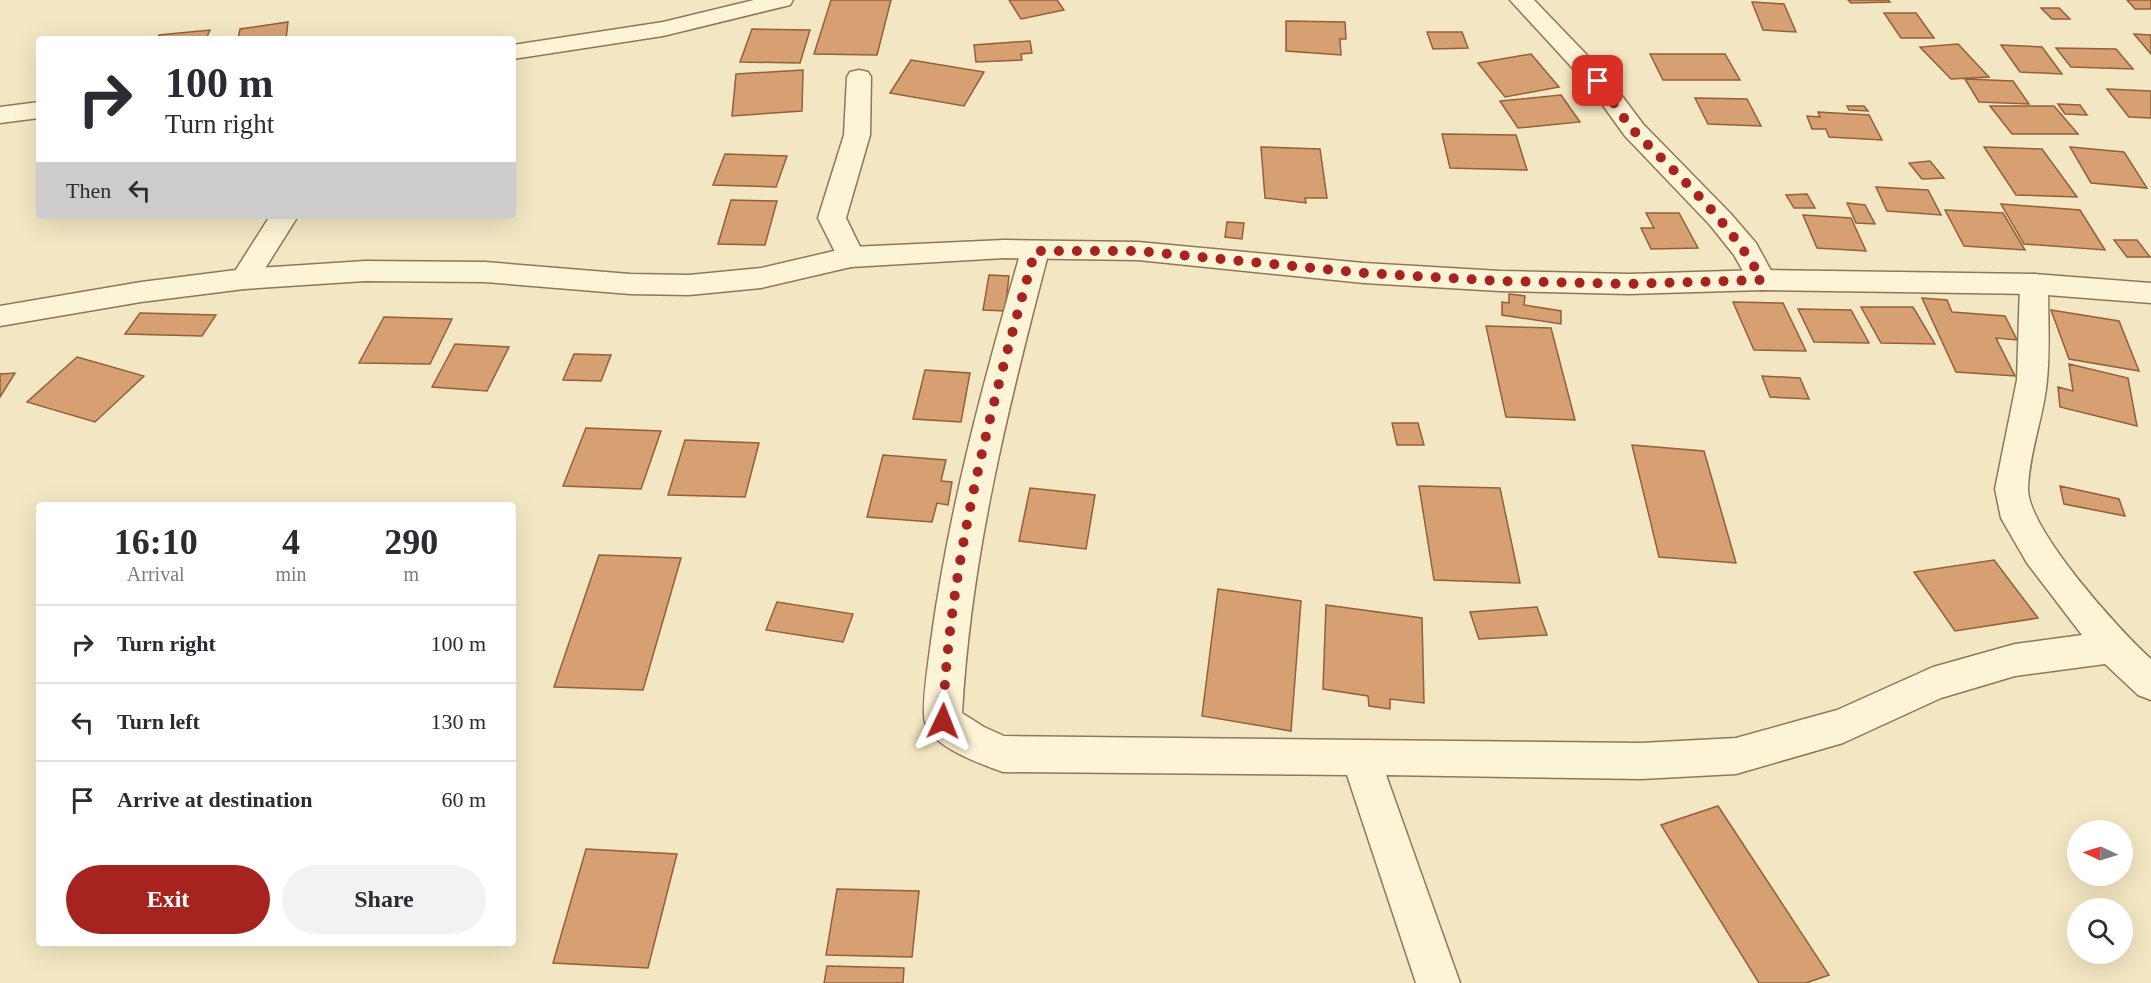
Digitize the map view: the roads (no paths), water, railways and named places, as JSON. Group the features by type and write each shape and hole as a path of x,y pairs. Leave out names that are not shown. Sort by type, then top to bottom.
{"street":[{"path":"516,52 663,29 782,0"},
{"path":"1521,0 1598,81 1634,130 1720,219 1746,250 1762,280"},
{"path":"851,257 832,219 858,135 860,77"},
{"path":"0,115 36,110"},
{"path":"244,279 282,219"},
{"path":"0,316 141,292 244,279 365,271 484,272 630,284 689,285 761,278 851,257 1004,249 1138,251 1364,273 1500,281 1629,284 1762,280 2034,284 2151,292"},
{"path":"1035,251 994,406 962,554 945,673 943,721 970,741 1003,754 1641,761 1736,756 1843,726 1933,684 2015,660 2112,647"},
{"path":"2034,284 2032,380 2011,489 2018,518 2039,553 2112,647 2151,682"},
{"path":"1360,757 1438,983"}]}
